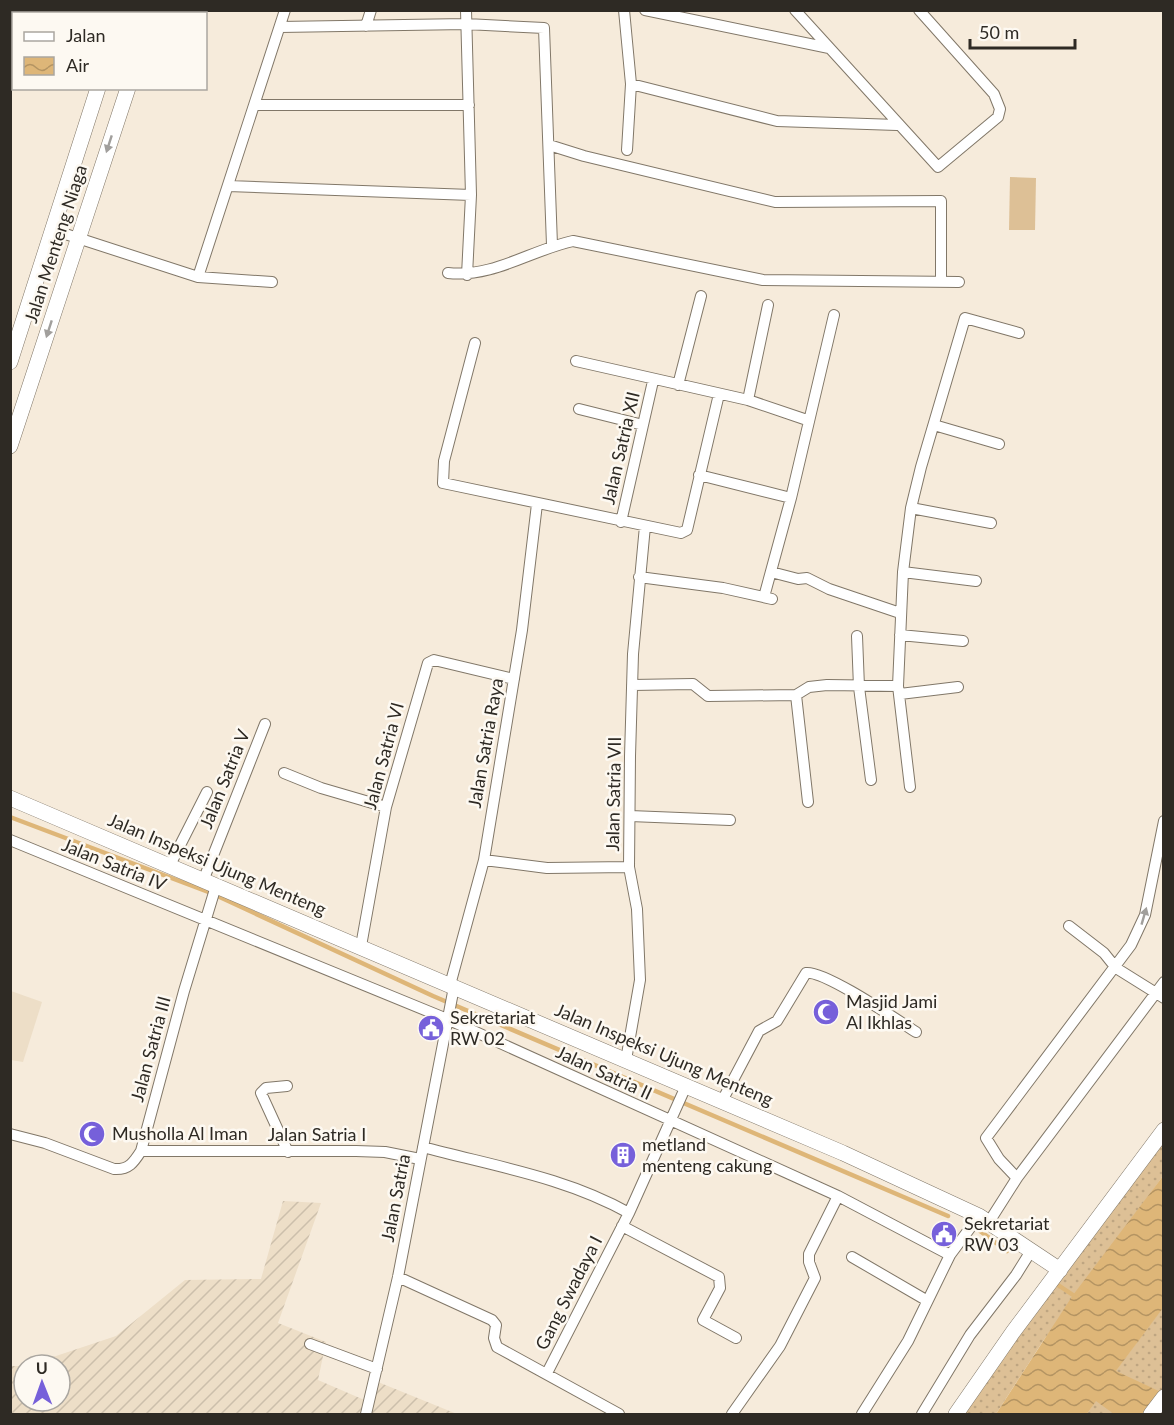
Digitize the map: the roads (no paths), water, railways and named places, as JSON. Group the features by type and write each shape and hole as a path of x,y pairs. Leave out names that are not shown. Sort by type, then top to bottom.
{"street":[{"path":"198,277 285,10"},
{"path":"366,26 371,10"},
{"path":"466,10 471,195 467,275"},
{"path":"624,10 631,84 627,150"},
{"path":"645,10 829,48"},
{"path":"795,10 897,125 938,167 1000,114 994,94 919,10"},
{"path":"280,27 466,24 544,28 552,245"},
{"path":"631,84 777,121 897,125"},
{"name":"Jalan Menteng Niaga","path":"10,362 13,346 97,90"},
{"name":"Jalan Menteng Niaga","path":"10,446 127,90"},
{"path":"254,105 469,105"},
{"path":"549,145 584,156 775,202 941,201 941,282"},
{"path":"228,186 471,195"},
{"path":"53,230 198,277 272,282"},
{"path":"448,273 467,275 498,267 552,245 573,241 763,280 959,282"},
{"path":"678,385 701,296"},
{"path":"748,400 768,304"},
{"path":"639,577 723,588 768,598 771,572 791,498 807,420 834,315"},
{"path":"910,787 899,690 900,613 911,508 965,318 1019,333"},
{"name":"Jalan Satria XII","path":"474,343 444,461 443,483 621,522 685,532 699,475"},
{"path":"576,361 653,381 748,400 807,420"},
{"name":"Jalan Satria XII","path":"621,522 653,381"},
{"path":"719,394 699,475 791,498"},
{"path":"579,409 643,425"},
{"path":"934,425 999,444"},
{"name":"Jalan Satria Raya","path":"453,987 484,860 514,679 537,504"},
{"path":"911,508 991,523"},
{"name":"Jalan Satria VII","path":"626,1060 640,980 637,909 629,867 632,685 639,577 645,526"},
{"path":"771,572 798,579 807,578 829,589 900,613"},
{"path":"903,572 976,581"},
{"path":"900,635 963,640"},
{"path":"857,636 859,687 871,780"},
{"name":"Jalan Satria VI","path":"361,946 386,807 429,662 434,660 514,679"},
{"path":"632,685 693,684 708,696 796,695 816,686 899,690 958,687"},
{"path":"796,695 808,802"},
{"name":"Jalan Satria V","path":"211,888 265,724"},
{"path":"284,773 321,788 386,807"},
{"path":"169,867 207,792"},
{"name":"Jalan Inspeksi Ujung Menteng","path":"10,798 169,867 211,888 361,946 626,1060 685,1089 722,1101 843,1153 981,1220 1060,1270"},
{"path":"630,816 730,820"},
{"path":"1017,1178 999,1159 986,1138 1116,968 1137,935 1145,915 1164,821"},
{"name":"Jalan Satria IV","path":"10,840 206,917"},
{"path":"484,860 547,868 629,867"},
{"name":"Jalan Satria III","path":"141,1151 206,917 211,888"},
{"name":"Jalan Satria II","path":"206,917 448,1017 838,1196 952,1251"},
{"path":"1069,926 1104,953 1116,968 1160,995"},
{"path":"722,1101 759,1030 777,1021 806,973 812,972 835,983 916,1032"},
{"path":"862,1414 908,1341 926,1300 952,1251 1017,1178 1160,995 1164,982"},
{"name":"Jalan Satria","path":"366,1414 398,1277 453,987"},
{"path":"287,1086 266,1088 261,1093 288,1152"},
{"name":"Gang Swadaya I","path":"398,1277 492,1320 496,1325 494,1338 497,1347 547,1373 629,1214 685,1089"},
{"path":"956,1414 1164,1130"},
{"path":"10,1134 45,1143 114,1169 128,1167 141,1151"},
{"path":"423,1147 558,1181 594,1195 629,1214"},
{"name":"Jalan Satria I","path":"141,1151 375,1152 420,1159"},
{"path":"732,1414 767,1367 792,1325 815,1278 808,1260 809,1254 838,1196"},
{"path":"622,1226 719,1277 720,1288 703,1320 736,1338"},
{"path":"922,1414 970,1335 1016,1275 1031,1251"},
{"path":"852,1257 926,1300"},
{"path":"310,1344 377,1369"},
{"path":"547,1373 619,1414"}],"water":[{"path":"1163,1176 1163,1308 1116,1371 1163,1393 1163,1414 1114,1414 1096,1401 1087,1414 996,1414 1073,1295"}],"waterway":[{"path":"10,817 211,893 433,996 948,1216"},
{"path":"980,1231 1007,1251"},
{"path":"1058,1285 1073,1295"}],"place":[{"name":"Masjid Jami Al Ikhlas","path":"826,1012"},
{"name":"Sekretariat RW 02","path":"431,1028"},
{"name":"Musholla Al Iman","path":"92,1134"},
{"name":"metland menteng cakung","path":"623,1155"},
{"name":"Sekretariat RW 03","path":"944,1234"}]}
